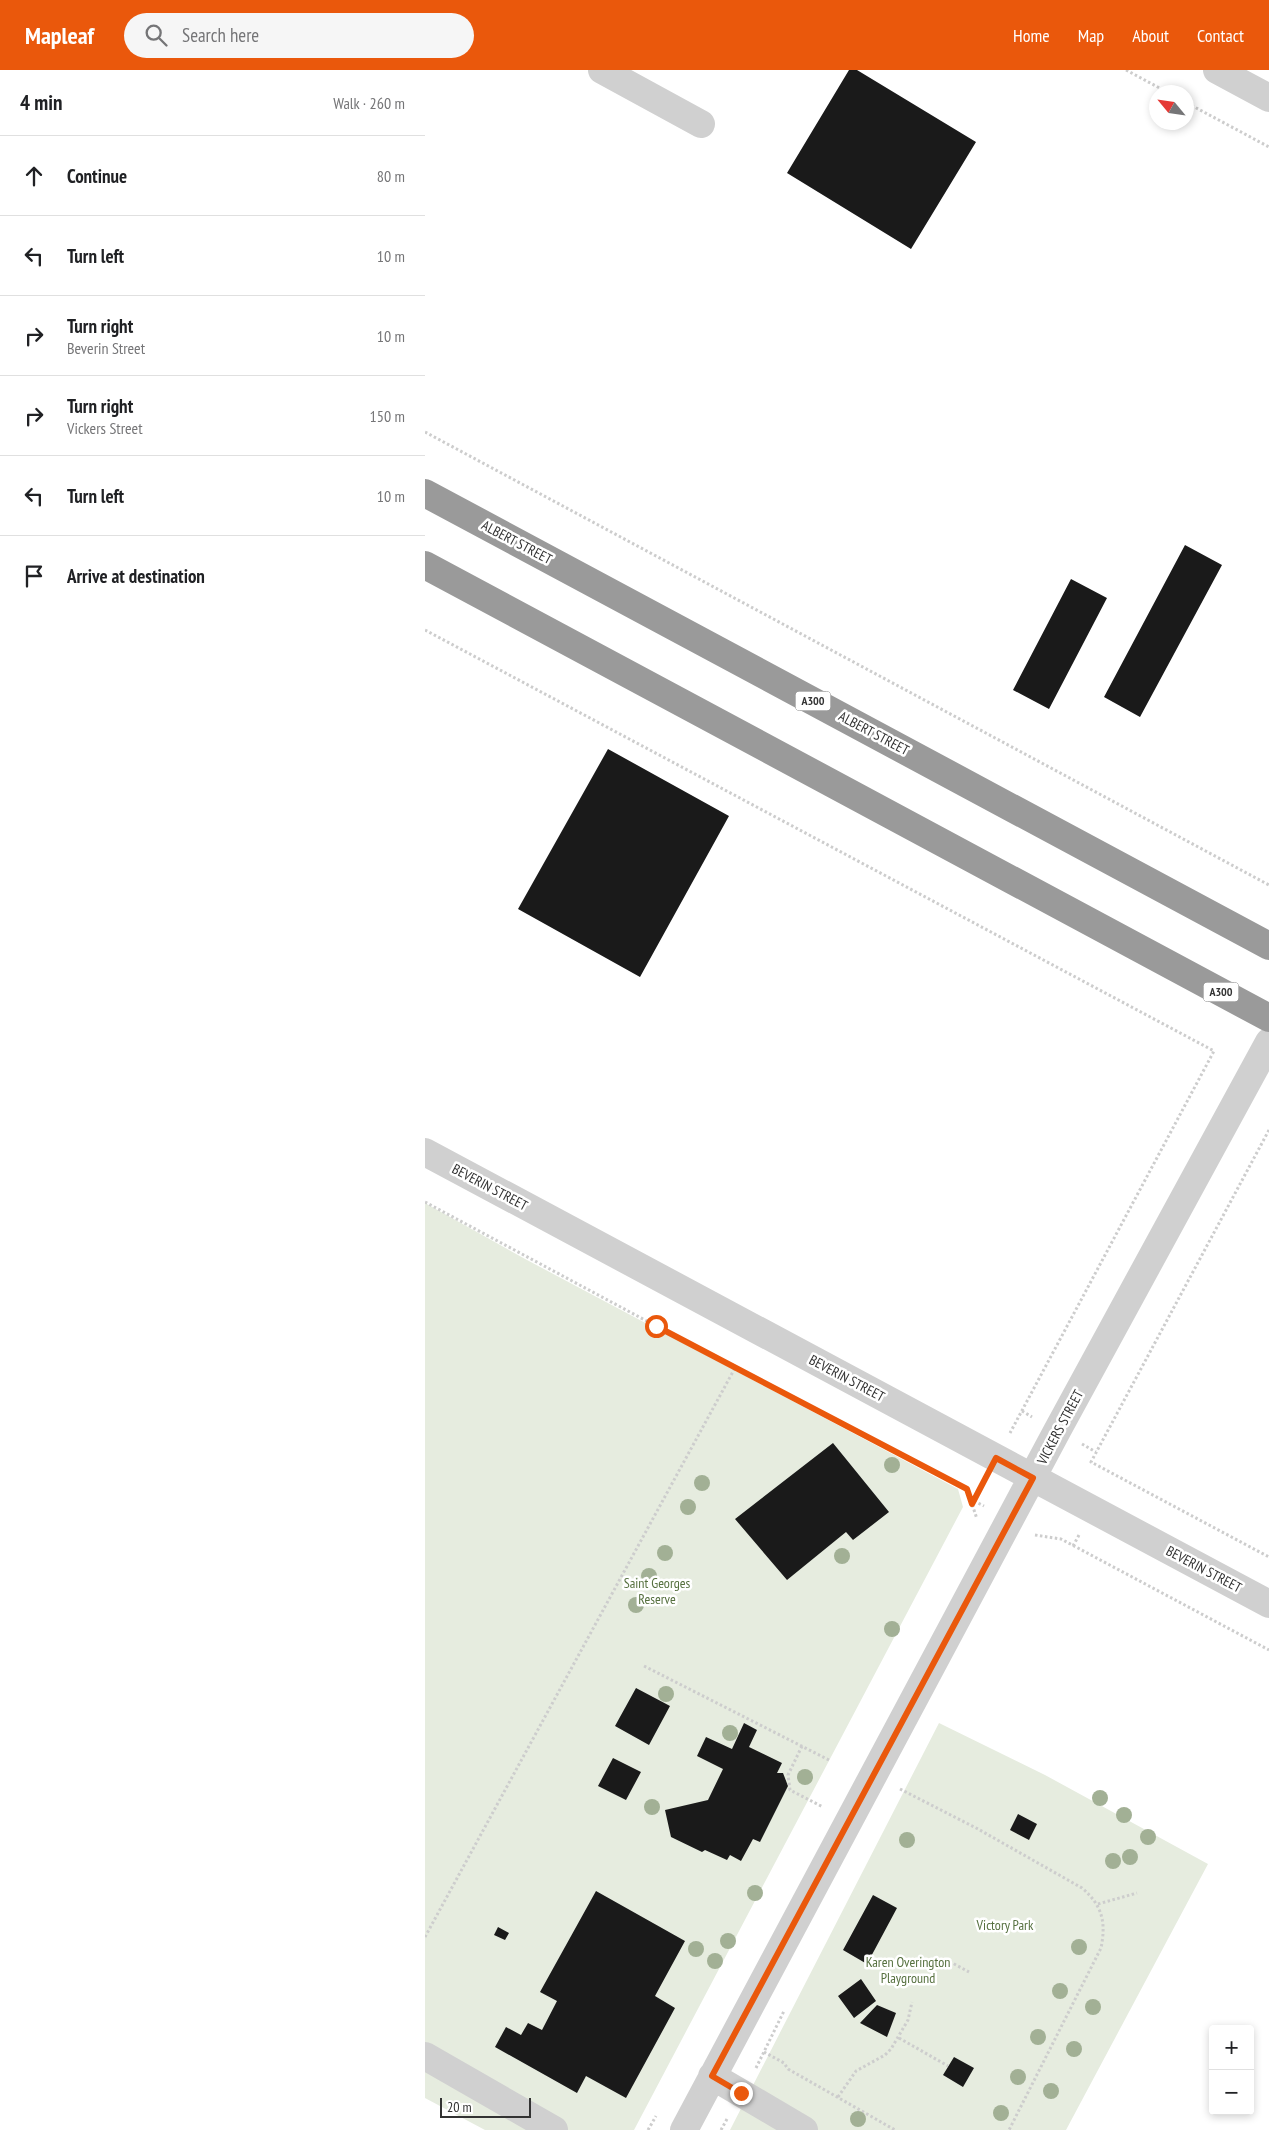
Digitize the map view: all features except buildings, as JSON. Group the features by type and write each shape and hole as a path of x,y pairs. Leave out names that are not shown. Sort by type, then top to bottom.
{"highway":[{"name":"ALBERT STREET","path":"425,493 1269,946"},
{"name":"A300","path":"425,565 1269,1018"}],"street":[{"path":"602,70 701,124"},
{"path":"1217,70 1269,98"},
{"name":"VICKERS STREET","path":"684,2130 1269,1042"},
{"name":"BEVERIN STREET","path":"425,1152 1269,1604"},
{"path":"425,2056 554,2130"},
{"path":"712,2076 804,2130"}],"path":[{"path":"1125,70 1154,85"},
{"path":"1194,107 1269,147"},
{"path":"425,432 1269,885"},
{"path":"425,630 1215,1051 972,1504 967,1489 735,1368 425,1202"},
{"path":"1269,1130 1091,1462 1269,1556"},
{"path":"425,1937 735,1368"},
{"path":"1035,1535 1061,1539 1269,1650"},
{"path":"644,1666 829,1760"},
{"path":"802,1746 788,1775 791,1790 823,1807"},
{"path":"900,1789 1033,1859 1082,1888 1097,1904 1103,1927 1101,1948 1009,2130"},
{"path":"1097,1904 1137,1893"},
{"path":"945,1959 969,1972"},
{"path":"837,2097 856,2071 885,2055 899,2038 908,2020 912,2002"},
{"path":"899,2038 948,2066"},
{"path":"765,2052 784,2063 788,2069 895,2130"}],"green space":[{"name":"Saint Georges Reserve","path":"425,1203 527,1260 958,1489 963,1507 634,2130 485,2130 425,2098"},
{"name":"Victory Park","path":"939,1723 1045,1775 1208,1864 1066,2130 730,2130"}],"route":[{"path":"656,1326 967,1489 972,1504 996,1458 1033,1478 712,2076 741,2093"}],"park label":[{"name":"Karen Overington Playground","path":"908,1970"}]}
